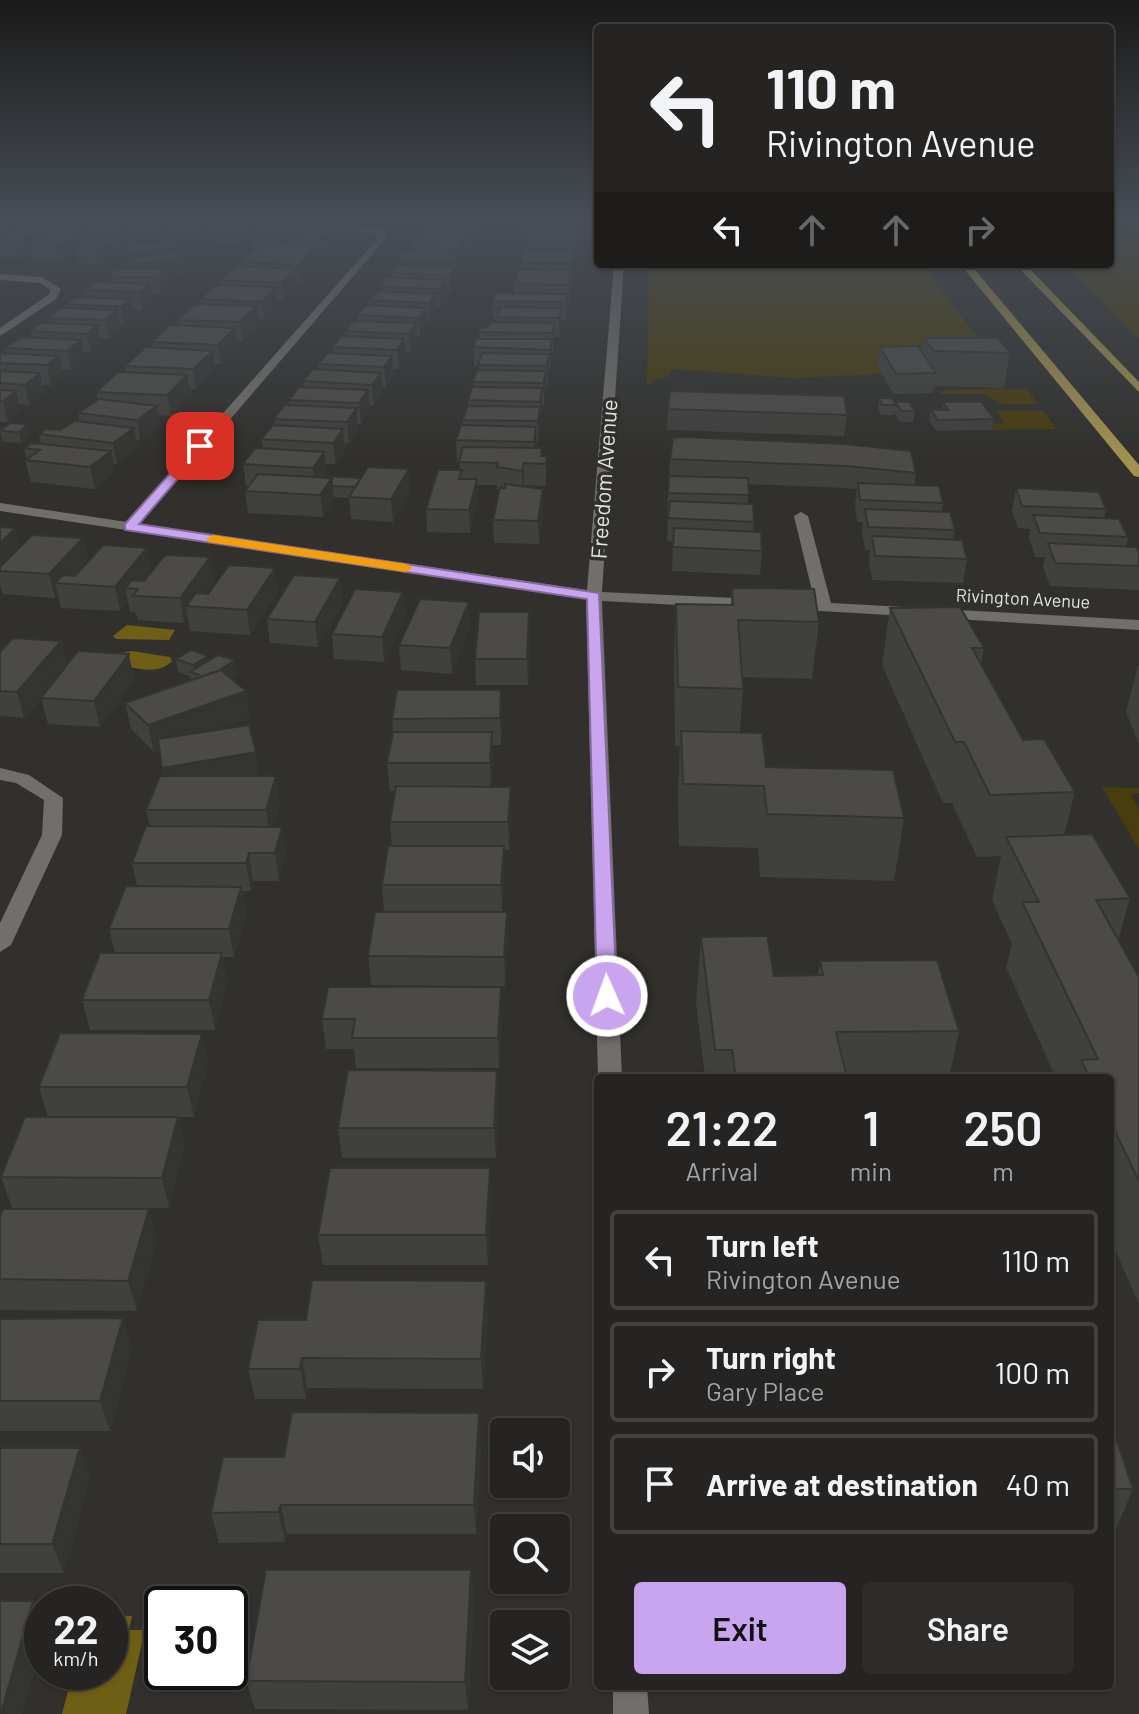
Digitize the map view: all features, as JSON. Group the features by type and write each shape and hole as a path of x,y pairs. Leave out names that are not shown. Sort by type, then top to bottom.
{"main road":[{"path":"996,301 1139,473"},
{"path":"1055,301 1139,389"}],"street":[{"path":"0,333 46,301"},
{"path":"130,527 327,301"},
{"name":"Freedom Avenue","path":"610,1074 594,596 616,301"},
{"name":"Rivington Avenue","path":"0,507 594,596 1139,625"},
{"path":"801,516 824,607"},
{"path":"0,774 22,779 54,798 52,835 0,945"},
{"path":"630,1690 631,1714"}],"shaded area":[{"path":"648,301 950,301 1000,366 878,366 882,374 794,378 672,369 667,377 657,378 647,386"},
{"path":"1101,301 1139,301 1139,339"},
{"path":"1027,389 1038,404 1002,404 984,394 938,394 944,390"},
{"path":"996,411 1043,411 1057,429 992,430 987,424 1005,423"},
{"path":"127,625 175,630 169,640 116,639 113,636"},
{"path":"132,651 170,657 172,661 166,666 146,670 117,664 112,660 120,653"},
{"path":"1102,787 1139,788 1139,793 1131,795 1139,809 1139,849"},
{"path":"128,1616 132,1616 129,1630 144,1630 144,1634 126,1714 62,1714 68,1690 128,1690"}],"building":[{"path":"70,301 129,301 121,307 66,304"},
{"path":"389,301 431,301 429,303"},
{"path":"195,304 256,306 240,322 177,320"},
{"path":"365,305 426,308 419,318 358,315"},
{"path":"500,307 561,308 559,318 497,317"},
{"path":"61,308 117,310 106,320 48,318"},
{"path":"354,321 416,323 409,334 345,331"},
{"path":"490,322 554,323 553,333 479,332"},
{"path":"42,323 97,325 87,334 30,331"},
{"path":"170,325 235,328 218,345 152,342"},
{"path":"341,336 404,339 397,350 332,347"},
{"path":"22,337 81,340 67,351 4,348"},
{"path":"924,338 998,338 1010,353 934,351"},
{"path":"476,339 552,339 550,350 474,347"},
{"path":"918,346 936,373 896,374 880,347"},
{"path":"146,347 213,351 193,369 125,366"},
{"path":"0,353 59,356 47,365 0,363"},
{"path":"327,353 392,356 384,367 318,364"},
{"path":"482,353 549,354 547,366 478,365"},
{"path":"313,369 381,373 372,385 303,381"},
{"path":"477,370 546,371 543,383 473,382"},
{"path":"0,371 40,373 25,385 0,383"},
{"path":"118,372 187,375 167,395 96,392"},
{"path":"299,387 368,390 359,403 289,400"},
{"path":"472,387 542,388 540,402 468,400"},
{"path":"0,390 16,391 0,401"},
{"path":"670,391 844,396 847,415 668,409"},
{"path":"879,398 892,398 896,405 882,405"},
{"path":"99,399 157,406 137,420 78,413"},
{"path":"896,402 909,402 915,411 901,411"},
{"path":"943,402 981,402 994,419 938,420 931,410 948,410"},
{"path":"285,405 357,408 347,422 274,419"},
{"path":"467,406 540,407 538,421 463,420"},
{"path":"75,421 134,428 113,443 39,434 46,429 60,430"},
{"path":"10,423 28,424 19,432 0,431"},
{"path":"273,425 343,429 333,443 261,439"},
{"path":"461,425 536,427 534,442 456,440"},
{"path":"673,438 845,444 911,451 916,473 847,466 670,459"},
{"path":"32,443 111,451 90,467 25,460 40,450 24,448"},
{"path":"463,447 542,448 541,456 547,456 546,464 524,463 522,471 497,467 498,463 459,462"},
{"path":"255,448 324,452 313,468 243,464"},
{"path":"368,467 409,469 391,499 349,497"},
{"path":"438,470 462,470 459,479 477,479 469,510 426,509"},
{"path":"258,474 332,478 320,495 245,491"},
{"path":"326,476 361,478 355,487 332,486 332,478"},
{"path":"669,476 748,478 749,495 668,493"},
{"path":"858,483 939,486 943,503 860,500"},
{"path":"505,484 543,489 538,521 493,520 500,488 505,488"},
{"path":"1016,488 1099,492 1106,509 1022,506"},
{"path":"670,501 753,504 754,522 668,518"},
{"path":"865,509 950,512 955,530 868,527"},
{"path":"1033,515 1119,519 1128,537 1040,533"},
{"path":"0,527 16,528 0,543"},
{"path":"674,528 761,532 762,551 673,547"},
{"path":"32,535 83,538 49,574 0,571 0,567"},
{"path":"872,536 962,540 967,559 875,556"},
{"path":"1048,543 1136,547 1139,566 1055,563"},
{"path":"103,545 147,548 115,587 55,583 63,575 75,576"},
{"path":"165,555 210,557 180,598 133,596 138,589 125,588 132,580 144,581"},
{"path":"229,565 275,568 247,610 186,606 196,593 208,594"},
{"path":"294,575 340,578 315,622 267,619"},
{"path":"732,588 814,589 819,622 738,620 743,689 678,687 676,604 733,605"},
{"path":"355,589 403,592 382,637 332,634"},
{"path":"420,599 469,602 450,648 399,645"},
{"path":"960,607 984,648 972,648 1023,740 1044,739 1075,792 990,795 964,742 955,742 890,608"},
{"path":"479,612 529,612 527,659 475,659"},
{"path":"13,638 61,641 17,692 0,691 0,652"},
{"path":"191,650 208,656 193,665 176,659"},
{"path":"78,651 129,654 94,701 41,698"},
{"path":"218,655 235,660 218,671 202,676 190,672"},
{"path":"221,670 246,691 148,725 125,703"},
{"path":"397,690 501,690 500,718 392,719"},
{"path":"249,725 256,752 162,768 158,739"},
{"path":"681,731 762,733 766,767 893,770 904,818 767,814 764,786 683,784"},
{"path":"393,732 492,732 490,763 387,763"},
{"path":"160,776 276,776 266,810 146,810"},
{"path":"396,786 511,787 508,822 390,822"},
{"path":"146,826 282,827 275,853 249,853 246,863 132,863"},
{"path":"1092,834 1130,898 1096,900 1139,977 1139,1181 1114,1129 1114,1074 1088,1074 1081,1060 1098,1059 1022,902 1039,902 1006,837"},
{"path":"388,846 504,846 501,885 382,885"},
{"path":"126,886 241,887 229,929 109,929"},
{"path":"375,912 507,912 504,957 368,956"},
{"path":"767,936 774,976 823,975 820,961 937,960 959,1031 836,1032 846,1074 735,1074 732,1050 715,1050 701,937"},
{"path":"100,953 222,953 209,1000 82,1000"},
{"path":"328,987 501,987 498,1038 352,1038 355,1019 322,1019"},
{"path":"60,1033 202,1034 187,1087 39,1087"},
{"path":"348,1070 497,1071 494,1128 338,1128"},
{"path":"25,1117 178,1117 162,1178 1,1177"},
{"path":"330,1168 490,1168 486,1235 318,1235"},
{"path":"3,1209 149,1209 128,1281 0,1279 0,1216"},
{"path":"312,1280 486,1281 481,1359 302,1358 300,1369 248,1369 258,1320 306,1320"},
{"path":"123,1318 100,1401 0,1401 0,1319"},
{"path":"292,1412 479,1413 474,1505 281,1505 278,1512 211,1513 223,1457 284,1457"},
{"path":"1114,1432 1133,1489 1114,1489"},
{"path":"0,1448 80,1448 52,1544 0,1544"},
{"path":"266,1570 471,1570 465,1682 248,1681"},
{"path":"0,1601 24,1601 24,1632 0,1713"}],"slow traffic":[{"path":"213,539 406,568"}],"route":[{"path":"200,446 130,527 594,596 607,996"}]}
